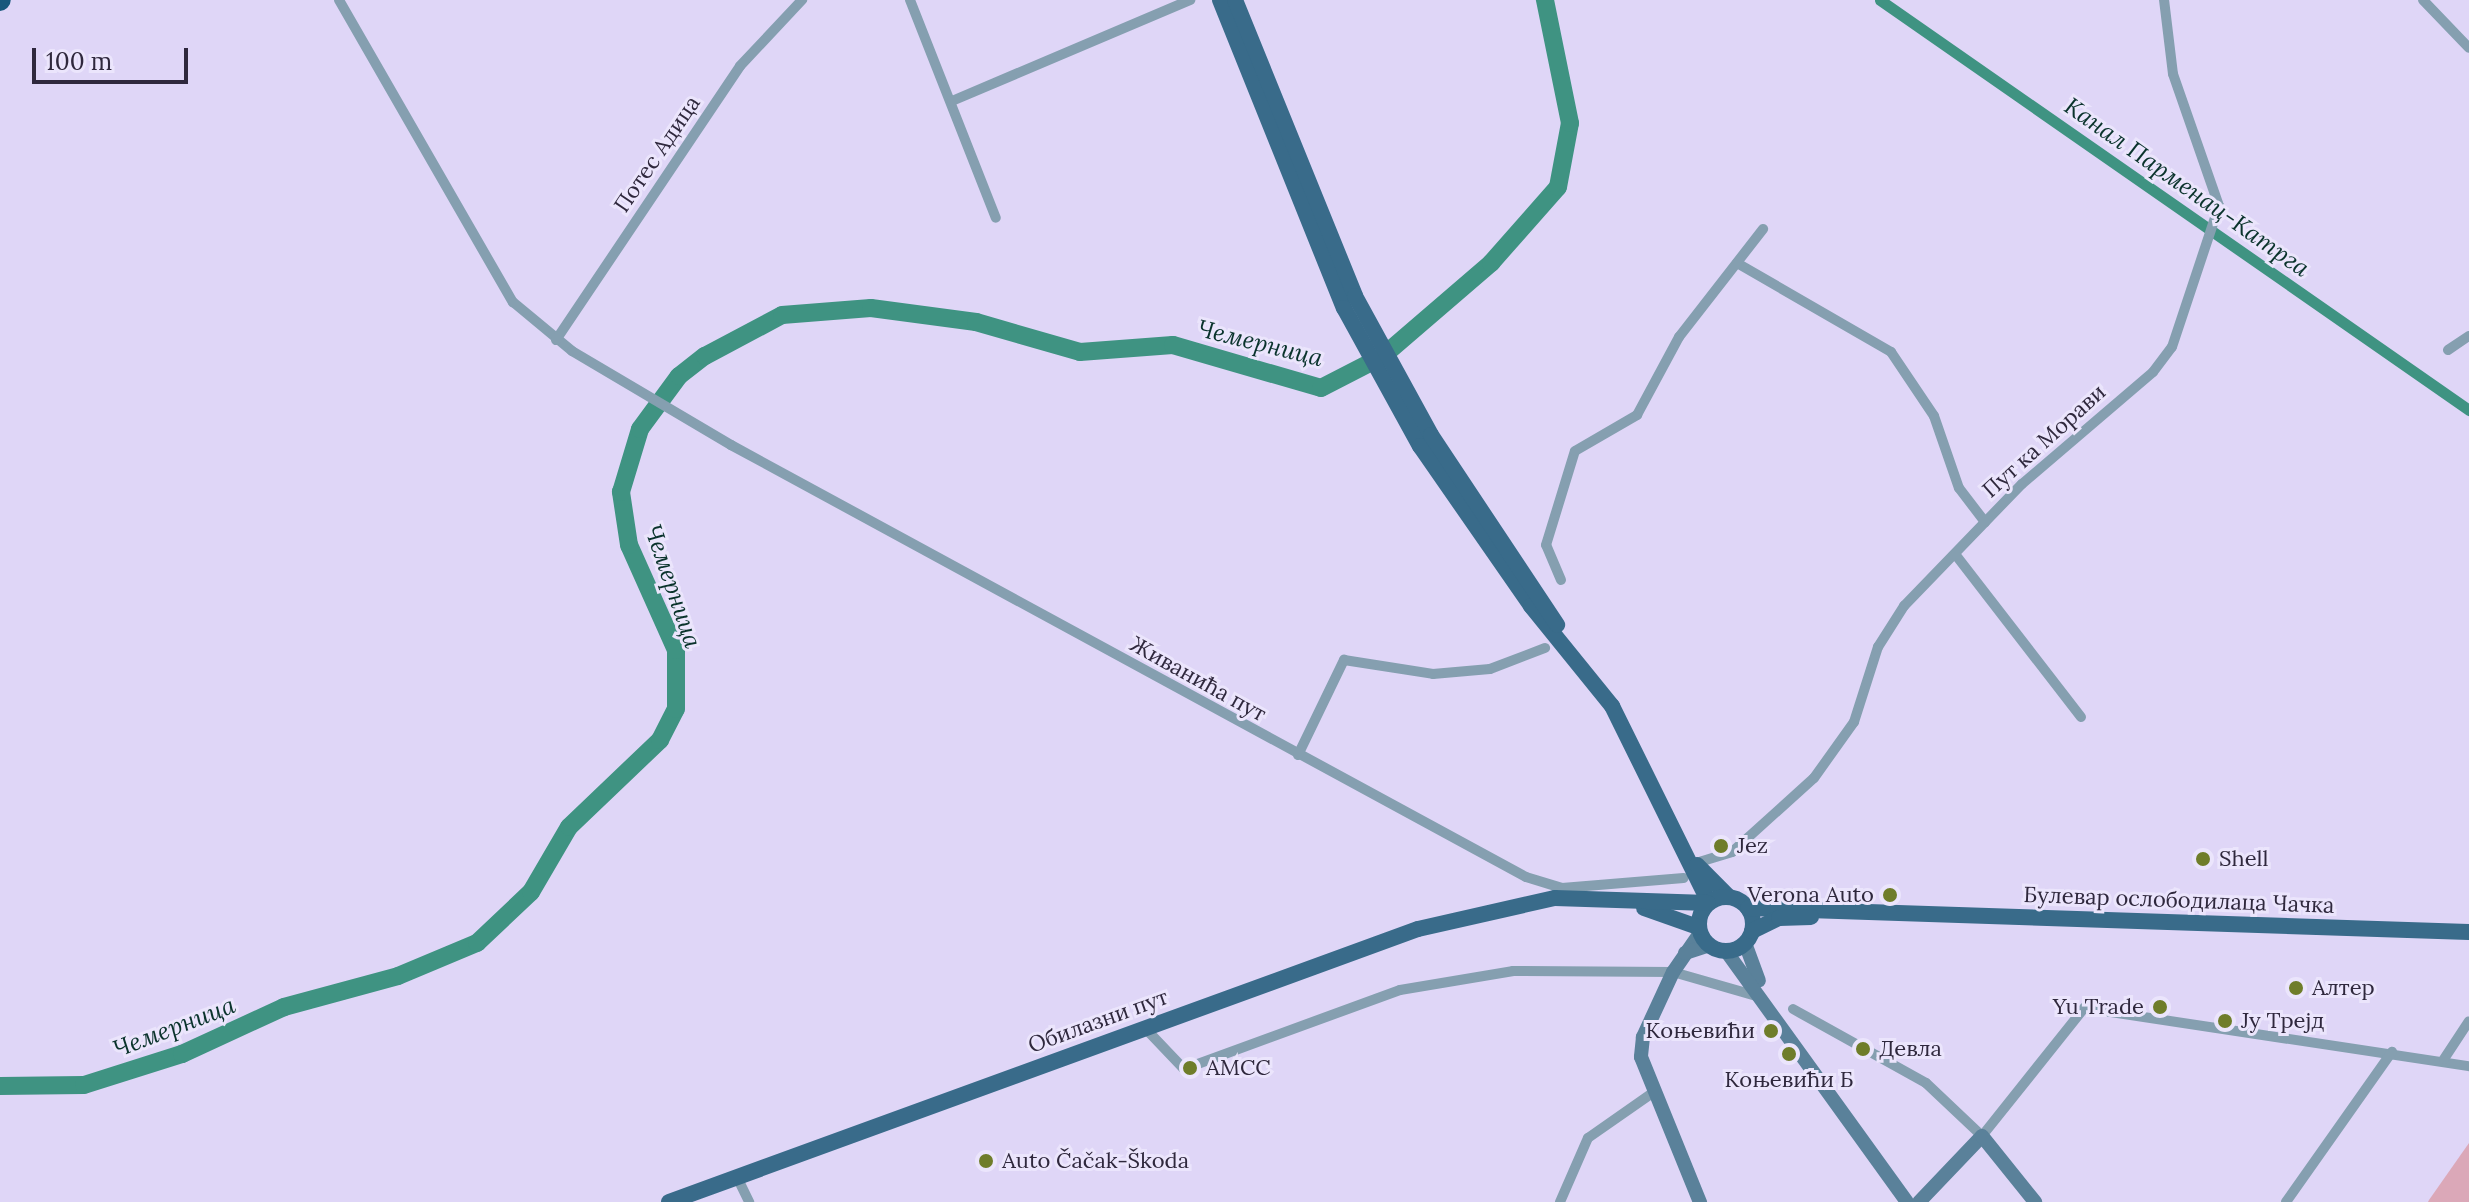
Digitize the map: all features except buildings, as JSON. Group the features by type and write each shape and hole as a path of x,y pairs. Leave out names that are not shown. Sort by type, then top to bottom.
{"main road":[{"path":"1220,0 1350,302 1426,440 1531,606 1562,636 1612,706 1709,902 1702,935"},
{"path":"1235,0 1350,302"},
{"path":"1554,896 1662,910 1726,951 1748,937 1748,908 1694,870"},
{"path":"1669,899 1694,870"},
{"path":"1554,896 1709,902 1729,897"},
{"name":"Обилазни пут","path":"669,1202 1418,929 1554,896"},
{"name":"Булевар ослободилаца Чачка","path":"1748,908 2469,932"},
{"name":"Булевар ослободилаца Чачка","path":"1748,937 1783,917 1887,913"}],"street":[{"path":"339,0 513,302 556,340"},
{"name":"Потес Адица","path":"556,340 740,66 802,0"},
{"path":"910,0 996,218"},
{"path":"952,101 1190,0"},
{"name":"Пут ка Морави","path":"1694,870 1732,852 1814,778 1854,722 1890,624 1985,522 2163,361 2179,330 2205,235 2214,221 2218,196 2173,74 2164,0"},
{"path":"2423,0 2469,48"},
{"path":"1561,580 1546,545 1569,461 1637,415 1679,337 1763,229"},
{"path":"1737,263 1891,352 1940,426 1959,488 1985,522"},
{"path":"2448,350 2469,336"},
{"name":"Живанића пут","path":"556,340 712,434 1554,896"},
{"path":"1955,554 2081,717"},
{"path":"1298,755 1344,660 1433,674 1490,669 1545,648"},
{"path":"1554,896 1694,870"},
{"path":"1700,1202 1651,1094 1643,1037 1673,972 1702,935"},
{"path":"1748,937 1766,997"},
{"path":"1726,951 1766,997 1907,1202"},
{"path":"1144,1027 1185,1068 1400,990 1540,968 1673,972 1766,997"},
{"path":"1919,1202 1982,1136 2075,1016 2096,1007 2444,1059 2469,1066"},
{"path":"1793,1009 1926,1083 1982,1136 2035,1202"},
{"path":"2444,1059 2469,1021"},
{"path":"2286,1202 2392,1052"},
{"path":"1560,1202 1588,1138 1651,1094"},
{"path":"737,1177 749,1202"}],"shaded area":[{"path":"2469,1143 2469,1202 2428,1202 2429,1200"}],"waterway":[{"name":"Чемерница","path":"0,1086 84,1085 182,1054 284,1007 398,976 477,943 531,892 569,827 660,740 676,709 676,650 629,545 621,492 640,429 679,376 705,356 782,315 871,308 976,322 1080,352 1173,345 1321,388 1383,356 1491,263 1558,187 1570,123 1545,0"},
{"name":"Канал Парменац-Катрга","path":"1880,0 2469,410"}],"place":[{"name":"Jez","path":"1721,846"},
{"name":"Shell","path":"2203,859"},
{"name":"Verona Auto","path":"1890,895"},
{"name":"Алтер","path":"2296,988"},
{"name":"Yu Trade","path":"2160,1007"},
{"name":"Ју Трејд","path":"2225,1021"},
{"name":"Коњевићи","path":"1771,1031"},
{"name":"Девла","path":"1863,1049"},
{"name":"Коњевићи Б","path":"1789,1054"},
{"name":"АМСС","path":"1190,1068"},
{"name":"Auto Čačak-Škoda","path":"986,1161"}]}
